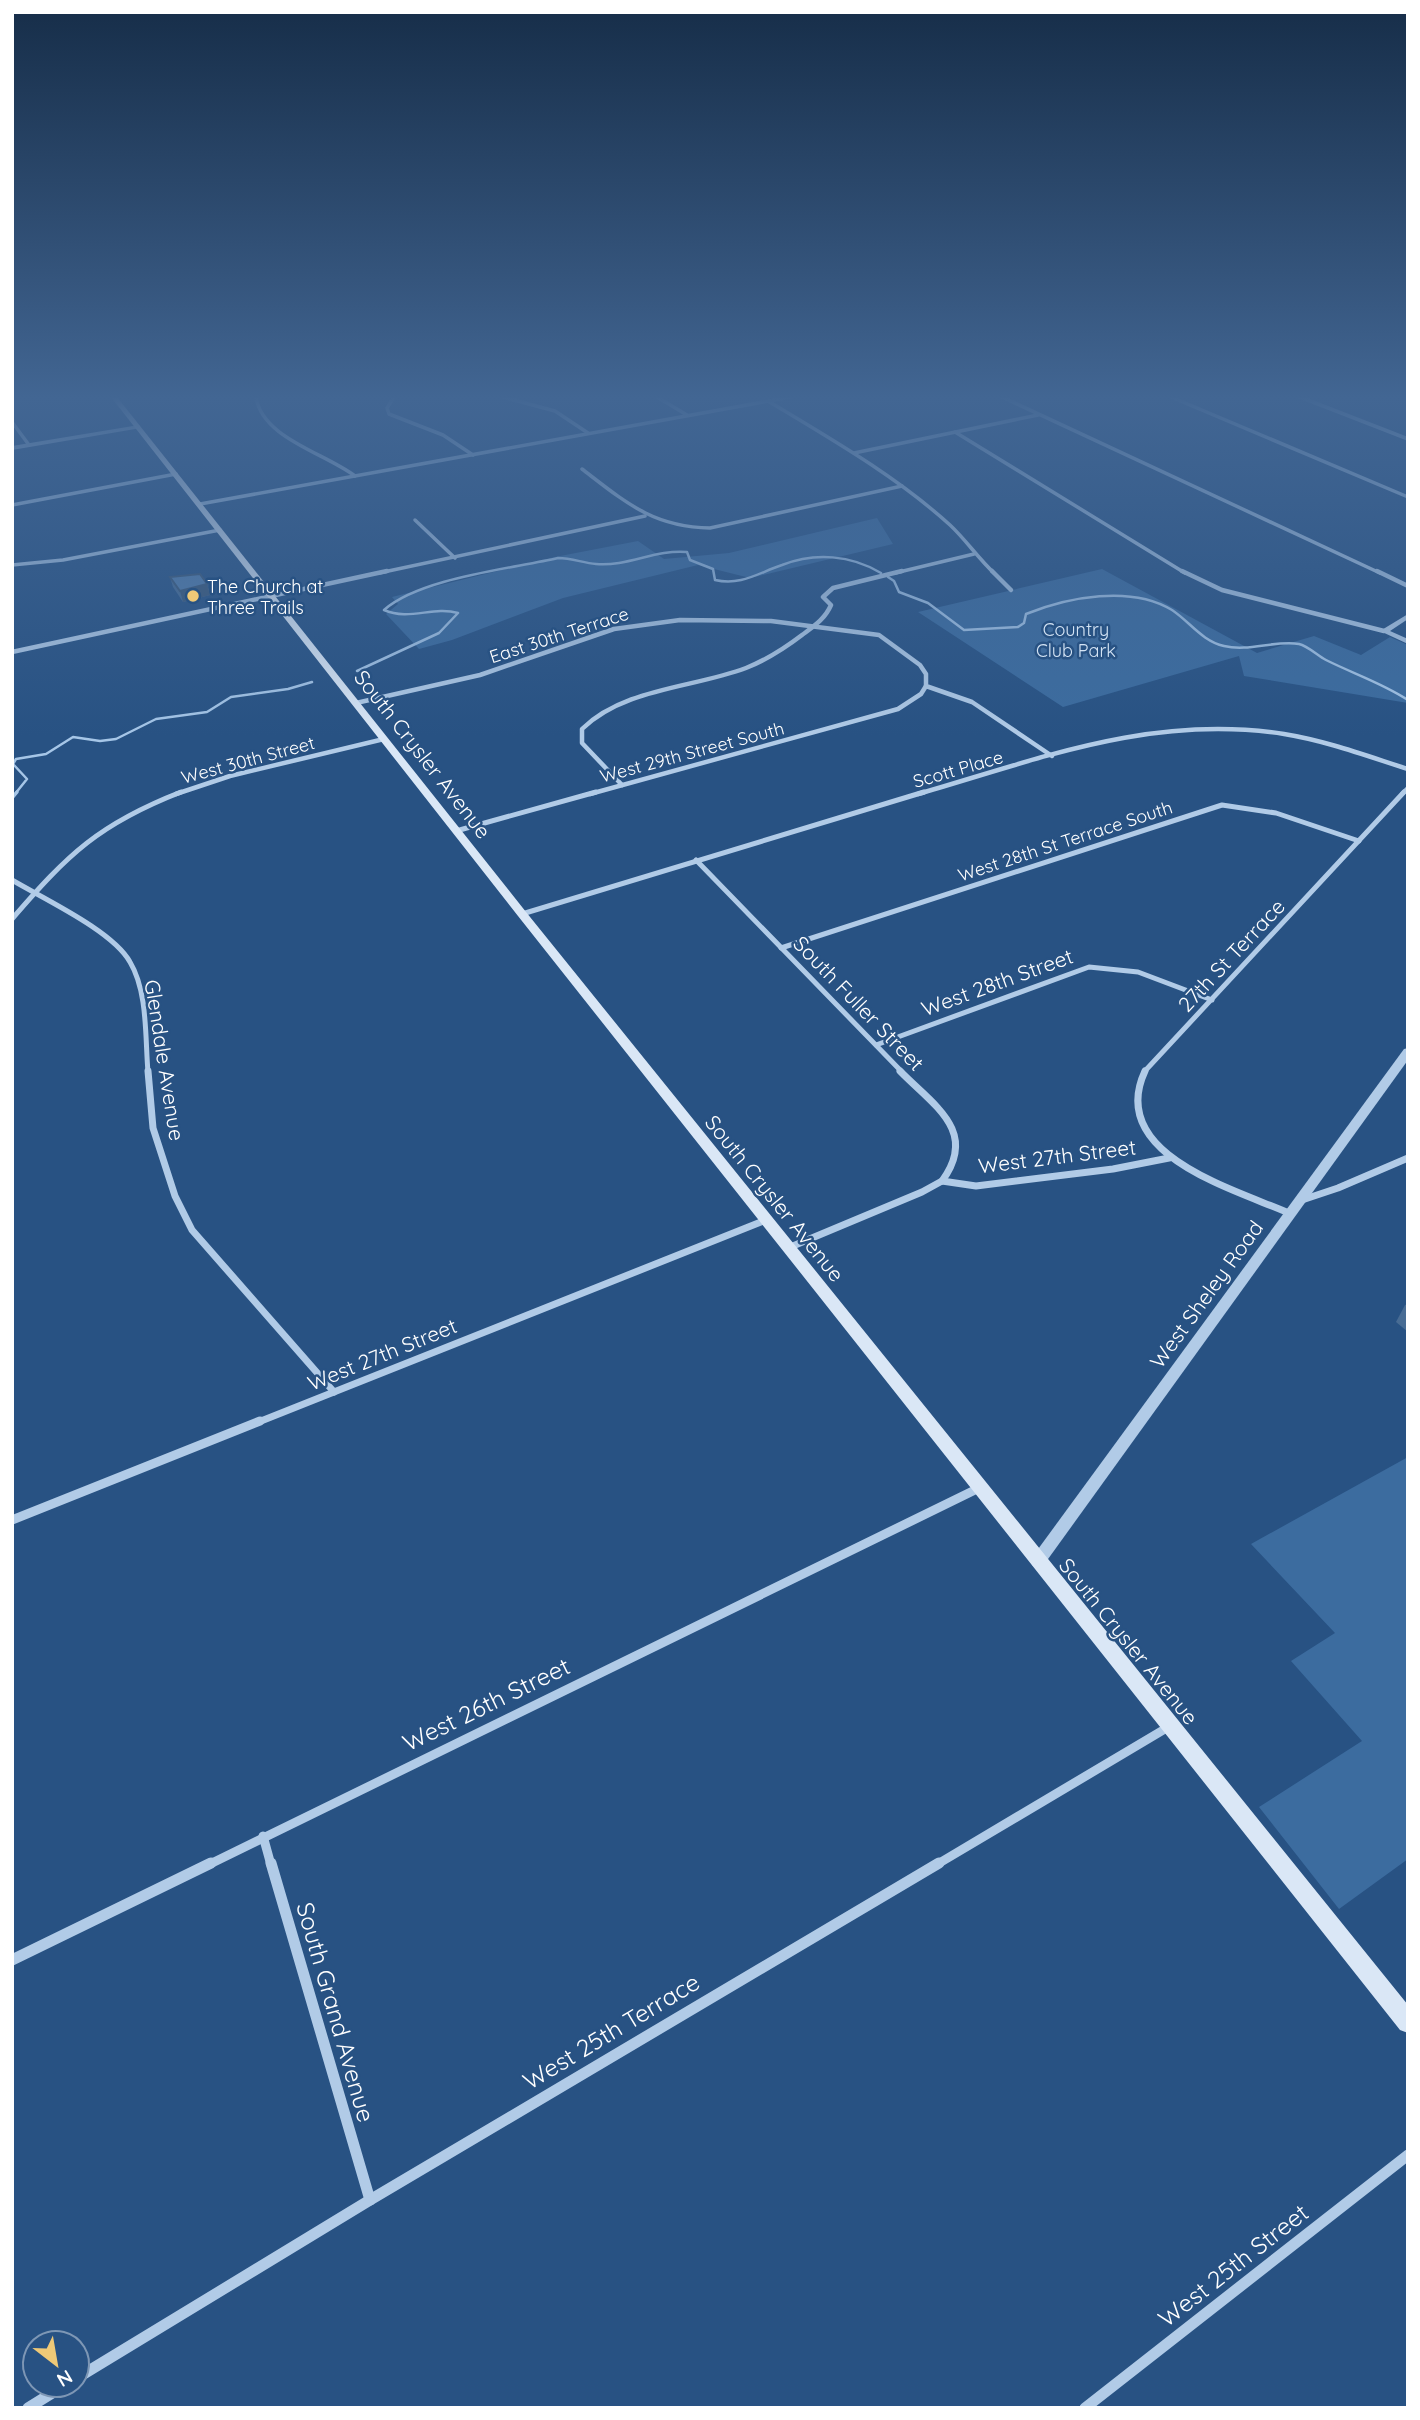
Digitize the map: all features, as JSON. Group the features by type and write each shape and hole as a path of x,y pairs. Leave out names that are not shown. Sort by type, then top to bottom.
{"main road":[{"name":"South Crysler Avenue","path":"204,510 979,1488 1408,2022"}],"street":[{"path":"637,510 673,527 710,528 793,510"},
{"path":"931,510 952,527 974,554 1011,590"},
{"path":"1082,510 1196,580 1222,590 1384,631 1408,642"},
{"path":"1244,510 1408,586"},
{"path":"12,652 645,516"},
{"path":"415,520 455,558"},
{"path":"12,565 64,560 220,530"},
{"path":"622,785 582,743 582,729 594,715 612,706 747,668 813,627 827,615 831,605 823,597 833,588 974,554"},
{"path":"1384,631 1408,616"},
{"name":"East 30th Terrace","path":"356,703 480,675 532,659 589,636 640,624 728,619 879,635 920,666 926,674 926,686"},
{"path":"926,686 972,702 1052,756"},
{"name":"West 29th Street South","path":"456,831 898,709 921,694 926,686"},
{"name":"Scott Place","path":"522,914 696,860 1141,732 1178,728 1224,728 1312,740 1408,769"},
{"name":"West 30th Street","path":"12,919 76,850 149,803 203,785 384,738"},
{"name":"27th St Terrace","path":"1169,1158 1139,1117 1135,1099 1137,1086 1145,1071 1408,788"},
{"name":"West 28th St Terrace South","path":"781,948 1222,805 1254,807 1288,814 1359,841"},
{"name":"South Fuller Street","path":"696,860 952,1124 959,1144 955,1164 942,1181"},
{"name":"Glendale Avenue","path":"12,880 105,935 130,961 140,990 153,1128 175,1196 192,1230 334,1392"},
{"name":"West 28th Street","path":"876,1045 1089,967 1111,966 1139,970 1212,1000"},
{"name":"West Sheley Road","path":"1038,1561 1408,1052"},
{"path":"1169,1158 1291,1214"},
{"name":"West 27th Street","path":"942,1181 976,1186 1113,1169 1169,1158"},
{"path":"1301,1200 1338,1188 1408,1158"},
{"path":"788,1248 922,1192 942,1181"},
{"name":"West 27th Street","path":"12,1520 766,1220"},
{"name":"West 26th Street","path":"12,1960 979,1488"},
{"name":"West 25th Terrace","path":"91,2369 370,2200 1170,1726"},
{"name":"South Grand Avenue","path":"262,1836 370,2200"},
{"name":"West 25th Street","path":"1085,2408 1408,2155"}],"green space":[{"path":"877,518 893,544 750,578 698,565 563,598 452,640 419,649 386,614 398,604 392,597 555,557 638,541 664,559 729,553"},
{"name":"Country Club Park","path":"1102,569 1257,653 1314,636 1361,655 1390,637 1408,645 1408,703 1244,676 1239,656 1063,707 918,612"},
{"path":"1408,1457 1408,1859 1339,1909 1259,1807 1362,1741 1291,1661 1335,1633 1251,1544"}],"building":[{"path":"200,574 207,584 180,591 170,577"}],"waterway":[{"path":"357,671 439,633 458,613 439,611 403,614 384,610 400,599 442,582 558,558 608,564 664,553 687,552 690,560 713,569 715,580 724,581 741,580 794,561 820,557 858,562 881,573"},
{"path":"888,577 894,581 899,592 928,603 964,630 1018,627 1024,623 1026,614 1061,603 1099,596 1156,602 1172,610 1216,644 1243,648 1280,643 1299,644 1408,700"},
{"path":"15,794 27,779 13,764 16,759 46,754 73,737 100,741 116,739 156,719 207,712 231,697 288,689 312,682"},
{"path":"12,798 17,792"}],"place":[{"name":"The Church at Three Trails","path":"193,596"}]}
